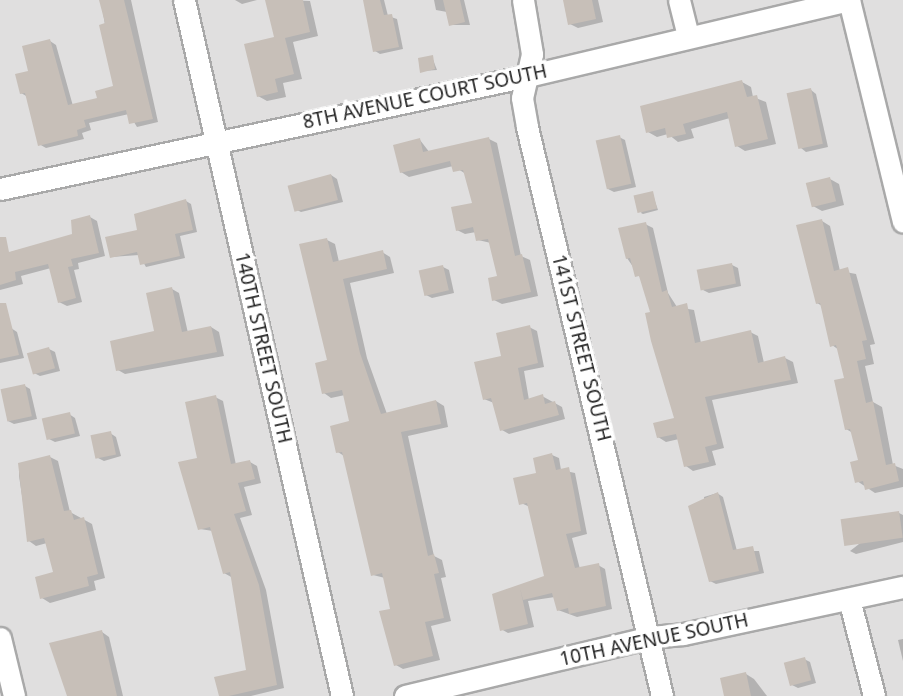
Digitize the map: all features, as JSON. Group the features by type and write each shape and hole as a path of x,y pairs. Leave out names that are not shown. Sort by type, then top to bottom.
{"street":[{"name":"140TH STREET SOUTH","path":"184,0 342,696"},
{"name":"141ST STREET SOUTH","path":"523,0 531,38 522,98 527,127 650,636 662,696"},
{"path":"679,0 688,37"},
{"name":"8TH AVENUE COURT SOUTH","path":"0,189 527,76 849,0"},
{"path":"849,0 903,222"},
{"name":"10TH AVENUE SOUTH","path":"405,696 650,636 683,634 903,587"},
{"path":"849,599 874,696"},
{"path":"0,638 14,696"}],"shaded area":[{"path":"0,0 903,0 903,696 0,696"}],"building":[{"path":"99,0 124,0 153,119 129,124 126,110 84,120 86,127 77,130 78,136 38,146 25,93 20,94 15,74 28,71 22,46 50,39 68,105 97,98 95,91 113,86 99,25 105,23"},
{"path":"265,0 303,0 310,32 285,38 294,74 275,79 278,92 257,97 244,44 274,37"},
{"path":"363,0 380,0 384,15 392,14 399,47 373,52"},
{"path":"443,0 460,0 465,22 449,26"},
{"path":"563,0 592,0 596,19 568,25"},
{"path":"433,55 435,69 420,73 418,58"},
{"path":"742,80 747,97 757,95 768,139 735,147 727,112 683,124 686,134 667,138 665,128 646,133 640,106"},
{"path":"811,88 823,144 798,149 787,93"},
{"path":"620,135 631,184 607,189 596,141"},
{"path":"489,137 515,256 522,254 531,292 492,301 488,278 497,276 488,239 476,241 473,227 456,231 451,207 472,203 463,170 453,172 450,161 400,173 393,145 420,138 423,152"},
{"path":"331,174 338,200 295,212 288,186"},
{"path":"830,177 836,201 812,207 806,183"},
{"path":"653,191 657,209 638,213 634,195"},
{"path":"186,199 193,230 175,234 180,256 140,265 137,252 110,258 105,237 137,230 134,214"},
{"path":"90,215 99,253 71,259 73,266 68,267 76,298 58,303 48,264 15,272 16,280 0,285 0,237 6,237 9,252 72,234 71,220"},
{"path":"822,219 834,271 848,267 867,340 862,341 866,359 857,361 866,403 873,401 886,465 895,463 899,481 865,490 863,481 855,483 850,462 858,460 850,429 845,430 834,380 844,378 836,345 830,347 820,303 816,304 796,225"},
{"path":"646,222 662,292 667,290 672,307 687,303 695,343 751,330 758,363 785,356 791,380 705,397 717,444 705,447 709,462 684,467 676,434 657,438 653,423 674,418 651,341 645,313 650,312 639,276 635,277 630,258 626,259 618,228"},
{"path":"327,238 333,262 383,250 387,269 343,279 360,353 381,414 436,400 441,424 401,432 428,556 434,554 439,573 434,574 444,618 425,622 433,656 394,666 379,611 390,609 382,573 371,576 342,452 336,453 330,426 349,421 342,390 322,394 315,363 327,360 299,244"},
{"path":"732,263 736,284 701,290 697,270"},
{"path":"443,265 449,290 424,296 419,271"},
{"path":"172,287 182,332 211,326 217,352 116,371 110,341 154,331 146,293"},
{"path":"0,303 6,303 19,355 0,359"},
{"path":"530,325 538,363 518,368 524,400 543,394 545,404 555,401 559,415 500,431 491,398 483,400 474,362 501,356 496,333"},
{"path":"49,347 55,368 33,374 27,353"},
{"path":"25,384 32,416 7,421 1,389"},
{"path":"216,395 231,464 250,460 255,479 238,483 246,511 234,514 259,585 277,685 229,696 219,696 214,677 246,670 230,572 223,574 210,527 198,530 178,462 197,458 185,402"},
{"path":"70,412 75,433 47,440 42,419"},
{"path":"111,431 116,454 95,459 90,435"},
{"path":"552,453 556,470 569,467 581,531 566,534 575,568 599,563 606,606 569,614 568,608 557,611 552,593 523,600 520,588 528,624 500,631 492,594 544,576 527,503 519,505 513,478 536,473 533,458"},
{"path":"50,455 64,511 71,510 74,520 84,517 98,574 87,577 89,586 40,599 35,577 53,572 44,538 27,542 18,463"},
{"path":"718,492 733,550 753,546 759,571 709,582 688,506"},
{"path":"899,511 903,538 844,546 841,519"},
{"path":"102,630 117,696 67,696 49,643"},
{"path":"805,657 811,680 790,686 784,663"},
{"path":"746,672 751,696 724,696 720,678"}]}
